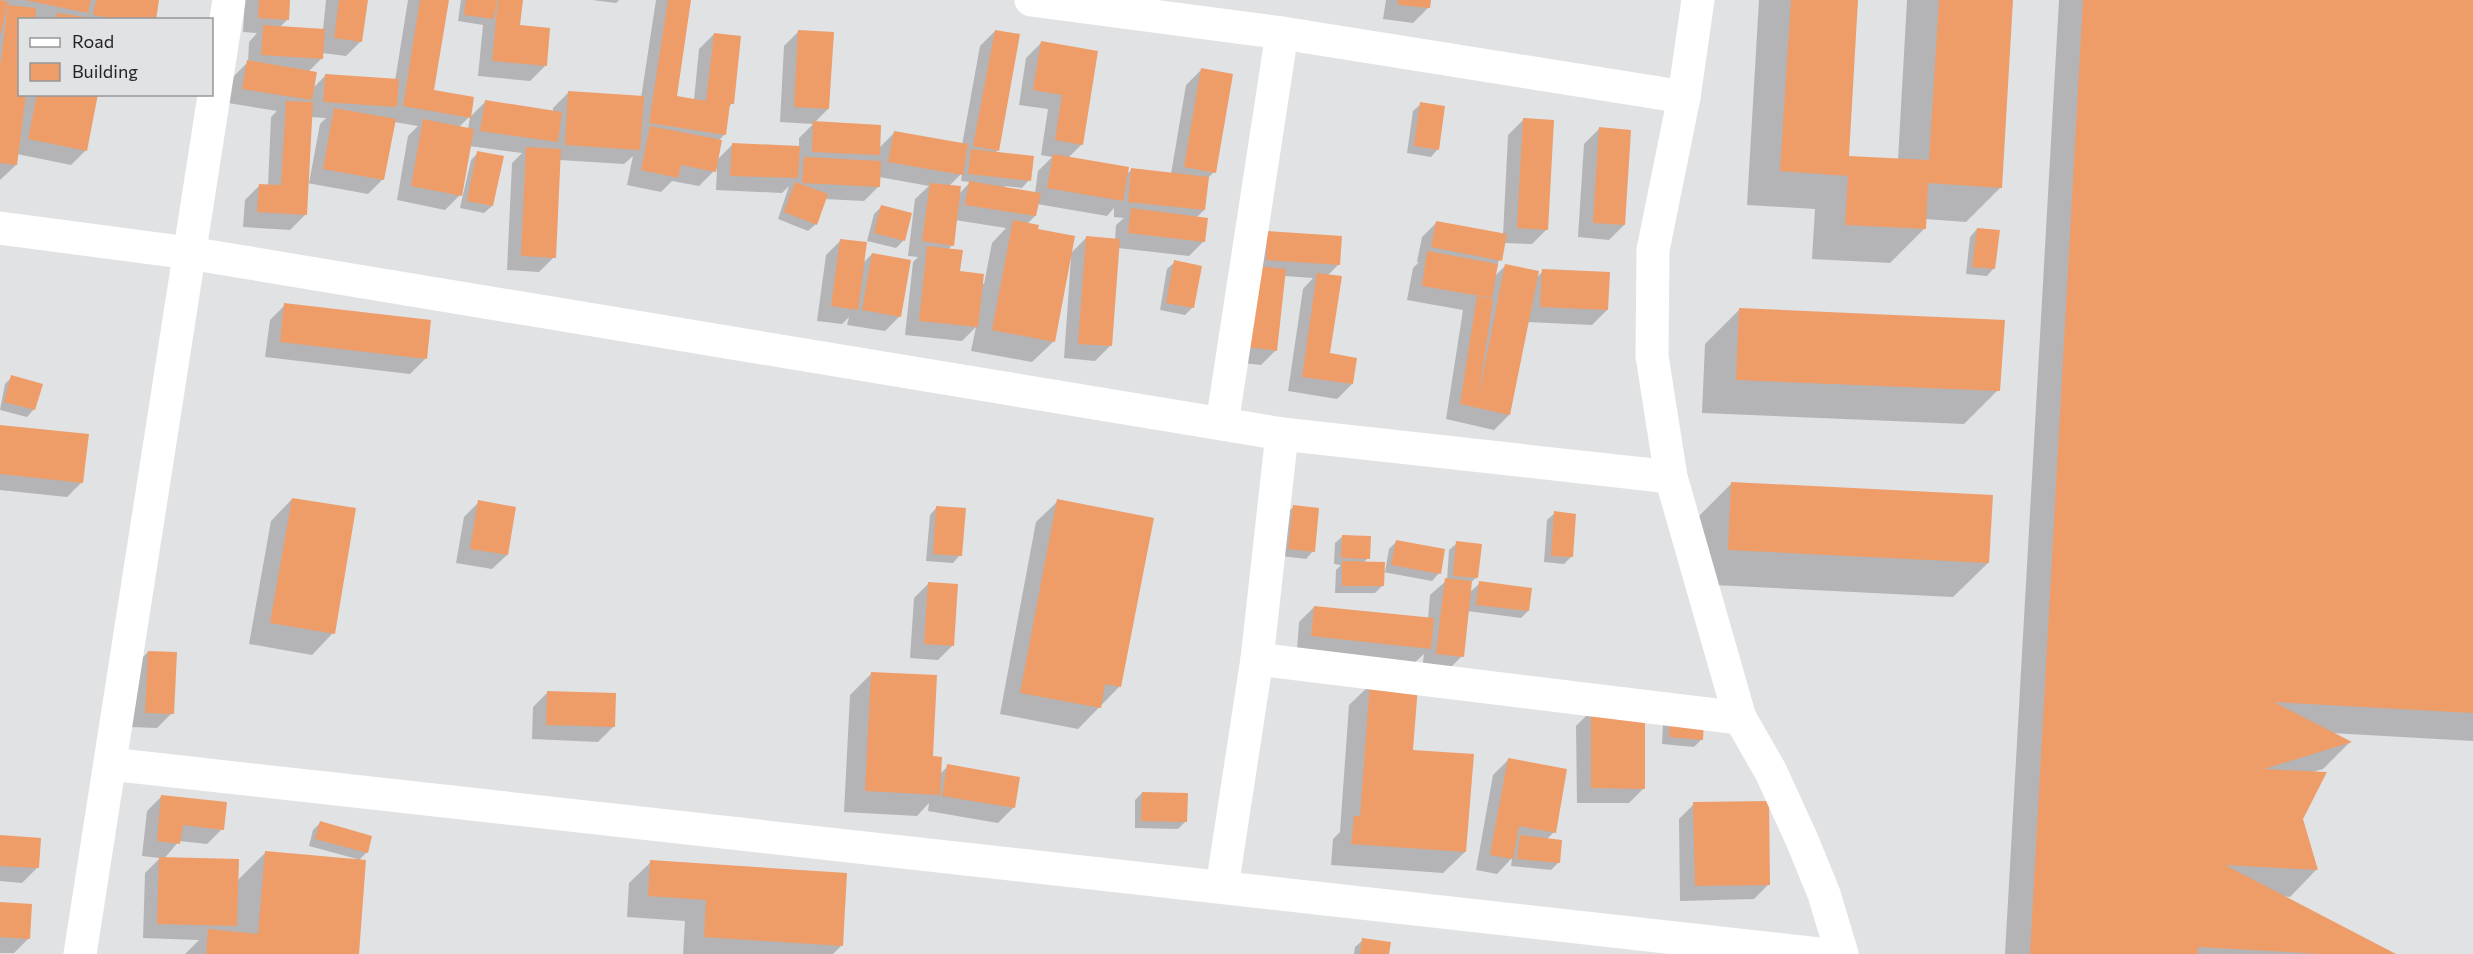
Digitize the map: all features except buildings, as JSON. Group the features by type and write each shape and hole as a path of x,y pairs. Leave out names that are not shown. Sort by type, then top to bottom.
{"street":[{"path":"80,954 229,0"},
{"path":"1031,0 1282,33 1684,97"},
{"path":"1698,0 1684,97 1653,250 1652,356 1671,477 1740,717 1771,772 1802,840 1824,894 1842,954"},
{"path":"1222,424 1282,33"},
{"path":"0,228 189,254 1282,434 1671,477"},
{"path":"1222,887 1257,658 1282,434"},
{"path":"1257,658 1740,717"},
{"path":"110,764 1819,954"}]}
